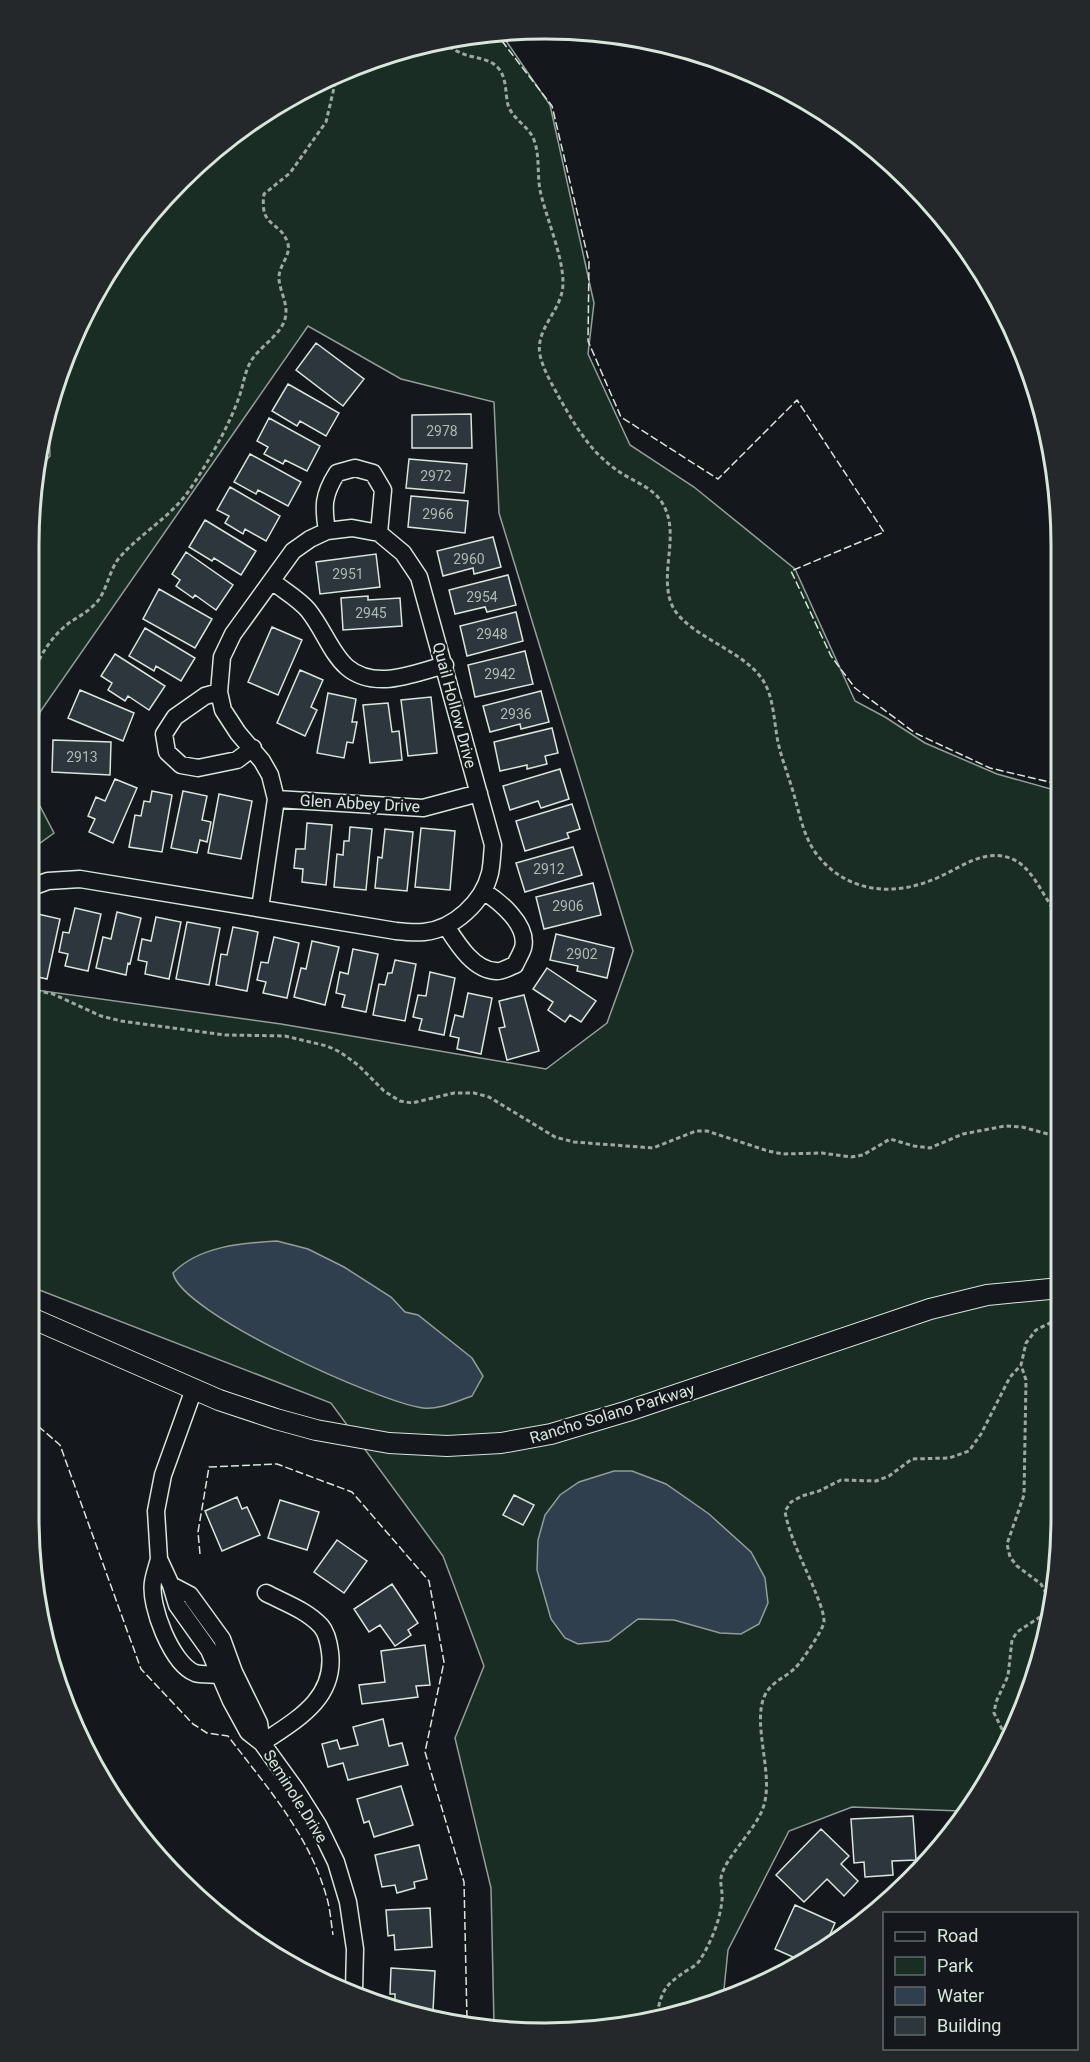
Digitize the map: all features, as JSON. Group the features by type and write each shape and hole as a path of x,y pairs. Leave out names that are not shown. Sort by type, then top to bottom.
{"street":[{"path":"260,908 276,799 270,775 253,748 238,733 223,710 219,692 222,657 233,634 293,551 327,531 352,528 379,533 383,490 374,473 355,468 337,473 327,489 323,508 327,531"},
{"name":"Quail Hollow Drive","path":"39,884 48,881 80,879 396,932 425,932 446,926 468,911 483,891 490,874 492,845 445,665 419,577 403,553 379,533"},
{"path":"272,581 307,609 340,661 352,671 372,678 388,679 445,665"},
{"path":"219,692 205,696 175,717 164,734 167,752 181,765 198,768 237,760 253,748"},
{"name":"Glen Abbey Drive","path":"276,799 423,808 479,793"},
{"path":"446,926 459,945 479,966 497,972 515,965 524,946 520,927 496,900 483,891"},
{"name":"Rancho Solano Parkway","path":"39,1321 219,1400 316,1430 389,1443 447,1446 501,1443 551,1434 628,1411 930,1309 987,1295 1051,1289"},
{"name":"Seminole Drive","path":"194,1389 163,1475 156,1511 159,1559 152,1584 156,1612 166,1637 183,1664 195,1673 219,1675"},
{"name":"Seminole Drive","path":"159,1559 177,1605 209,1650 248,1732 262,1743 318,1825 336,1862 348,1902 355,1949 354,1985"},
{"name":"Seminole Drive","path":"171,1585 190,1595 222,1639 234,1672 259,1724 262,1743"},
{"path":"262,1743 311,1708 326,1688 331,1665 329,1643 323,1628 308,1615 266,1593"}],"path":[{"path":"453,48 458,52 488,60 498,66 504,77 512,114 531,134 536,144 540,187 563,283 560,302 538,341 546,373 578,430 600,457 657,496 665,508 670,525 668,584 670,600 677,614 691,627 718,643 753,669 764,682 770,698 780,753 806,838 818,856 837,875 857,886 874,889 895,889 918,885 972,860 988,856 1008,857 1019,863 1032,876 1051,904"},
{"path":"39,659 51,640 65,626 94,606 102,596 117,561 128,548 177,507 228,424 250,362 276,333 284,320 286,308 279,278 280,267 287,256 288,245 283,235 265,217 262,207 264,194 290,173 326,122 335,85"},
{"path":"39,991 53,994 101,1016 121,1021 225,1035 285,1035 327,1046 358,1065 384,1091 400,1101 412,1103 454,1093 474,1093 489,1097 555,1137 574,1142 653,1148 696,1131 707,1131 783,1154 822,1153 851,1157 863,1155 890,1139 930,1148 963,1134 1005,1126 1022,1127 1051,1135"},
{"path":"658,2010 668,1983 699,1963 719,1919 722,1898 721,1878 729,1861 756,1823 764,1806 767,1786 761,1716 764,1697 771,1686 800,1663 824,1626 824,1617 806,1566 787,1525 785,1511 791,1502 841,1480 876,1481 889,1476 912,1460 949,1458 969,1451 981,1434 1010,1377 1021,1365 1026,1343 1036,1330 1051,1322"},
{"path":"1021,1365 1026,1380 1024,1495 1007,1544 1010,1557 1017,1566 1041,1584 1045,1592"},
{"path":"1003,1731 994,1713 996,1702 1008,1677 1012,1640 1017,1632 1041,1616"}],"green space":[{"path":"506,41 550,105 594,303 588,354 630,445 694,487 795,569 855,701 925,743 997,774 1051,789 1051,1517 1047,1583 1034,1648 1024,1680 999,1741 956,1811 852,1807 789,1831 728,1950 724,1990 676,2006 611,2019 545,2023 494,2020 491,1888 455,1738 484,1666 443,1556 331,1403 39,1290 39,990 281,1024 546,1069 607,1023 633,951 499,513 494,402 401,379 308,326 40,712 39,718 40,512 43,479 46,460 50,456 49,444 66,382 91,321 107,292 124,264 165,211 211,165 264,124 321,91 351,78 414,56 479,43"},
{"path":"39,804 54,833 39,844"}],"water":[{"path":"277,1241 308,1249 344,1267 391,1297 405,1312 418,1315 472,1358 483,1376 472,1396 442,1406 423,1408 400,1402 327,1374 244,1332 209,1310 184,1290 173,1273 183,1264 208,1252 236,1245"},
{"path":"614,1471 632,1471 666,1484 709,1514 751,1552 765,1578 768,1603 759,1624 741,1634 720,1633 674,1620 638,1619 609,1641 578,1644 565,1638 551,1619 537,1570 538,1540 545,1515 560,1495 579,1482"}],"building":[{"path":"316,343 364,379 343,406 296,370"},
{"path":"288,384 339,413 326,436 300,421 297,426 272,411"},
{"path":"471,414 472,448 412,448 412,415"},
{"path":"269,418 320,446 307,471 285,460 283,464 264,454 268,447 257,441"},
{"path":"250,454 301,482 288,506 258,490 256,494 234,482"},
{"path":"409,459 467,464 464,493 406,488"},
{"path":"230,487 280,516 266,541 245,529 243,534 225,523 229,516 217,510"},
{"path":"411,496 468,501 465,533 408,527"},
{"path":"205,520 256,551 241,575 214,558 212,561 189,547"},
{"path":"493,537 501,567 474,574 473,568 443,576 437,551"},
{"path":"186,552 233,585 216,610 195,595 193,598 176,586 180,580 172,574"},
{"path":"376,554 380,587 320,594 316,562"},
{"path":"508,575 516,605 487,612 485,607 455,614 449,590"},
{"path":"159,589 212,619 195,648 143,619"},
{"path":"368,596 368,600 400,598 402,626 343,630 341,598"},
{"path":"516,612 523,641 467,656 460,626"},
{"path":"272,627 302,640 278,695 248,682"},
{"path":"145,628 195,658 181,681 156,666 154,671 129,656"},
{"path":"525,651 533,684 475,697 468,665"},
{"path":"115,654 165,686 149,710 128,696 125,701 108,690 112,683 101,676"},
{"path":"300,670 323,680 311,707 317,710 305,736 277,723"},
{"path":"80,690 134,713 123,741 68,718"},
{"path":"541,691 549,722 521,729 520,724 490,732 483,706"},
{"path":"328,693 356,699 352,722 357,722 353,743 347,742 344,758 317,753"},
{"path":"431,697 437,753 408,756 401,700"},
{"path":"388,703 392,732 399,731 402,760 370,763 363,705"},
{"path":"552,728 558,753 545,756 547,764 527,769 527,765 500,771 494,742"},
{"path":"53,740 111,742 110,775 52,772"},
{"path":"560,769 569,799 541,808 538,801 510,810 503,786"},
{"path":"115,779 137,788 113,843 89,832 95,819 88,816 96,797 105,801"},
{"path":"152,791 172,795 162,852 129,847 135,815 141,816 144,801 150,802"},
{"path":"183,791 207,796 202,820 211,822 207,842 200,840 197,853 171,848"},
{"path":"219,794 252,801 241,859 208,853"},
{"path":"572,804 580,829 567,833 569,838 525,851 516,821"},
{"path":"307,823 332,825 326,885 302,882 303,869 294,868 296,849 305,849"},
{"path":"350,827 372,829 366,890 334,887 337,854 343,855 344,841 349,841"},
{"path":"421,828 455,831 450,890 415,887"},
{"path":"385,829 413,832 407,891 375,888 378,857 382,858"},
{"path":"573,847 582,875 525,892 516,863"},
{"path":"593,883 601,915 544,929 536,897"},
{"path":"75,908 101,914 88,971 65,966 68,954 59,952 63,932 69,933"},
{"path":"117,912 141,918 126,975 96,968 103,937 111,939"},
{"path":"39,914 60,919 47,979 39,977"},
{"path":"156,917 181,922 169,979 145,974 147,962 138,960 142,939 151,941"},
{"path":"187,922 220,928 209,985 176,979"},
{"path":"233,927 258,932 247,991 216,985 221,954 227,955"},
{"path":"556,934 614,948 607,978 577,971 578,966 550,960"},
{"path":"274,937 299,943 287,998 263,993 266,982 257,980 261,962 268,963"},
{"path":"312,941 339,947 325,1005 294,997 301,968 306,969"},
{"path":"353,949 378,954 366,1012 342,1007 345,995 336,993 340,972 348,974"},
{"path":"395,960 416,964 405,1021 373,1015 379,984 385,985 388,973 392,973"},
{"path":"547,968 596,1001 581,1022 570,1015 565,1022 548,1010 553,1002 533,989"},
{"path":"430,972 455,978 444,1035 419,1030 422,1019 413,1017 418,995 426,996"},
{"path":"468,993 492,998 481,1054 457,1049 459,1038 450,1036 455,1015 463,1017"},
{"path":"524,995 539,1051 507,1060 499,1028 505,1027 499,1001"},
{"path":"514,1495 534,1505 523,1525 503,1515"},
{"path":"237,1497 242,1509 247,1507 260,1535 222,1551 205,1511"},
{"path":"280,1500 319,1512 307,1550 268,1538"},
{"path":"337,1540 367,1561 344,1593 314,1572"},
{"path":"392,1584 418,1623 408,1630 411,1635 395,1646 380,1625 369,1632 354,1609"},
{"path":"425,1645 430,1685 416,1686 418,1697 362,1704 359,1685 385,1682 381,1651"},
{"path":"383,1719 389,1746 402,1743 408,1765 348,1780 343,1763 328,1767 322,1744 337,1740 340,1749 358,1745 353,1727"},
{"path":"401,1786 413,1825 374,1837 369,1821 364,1823 357,1799"},
{"path":"913,1816 916,1860 892,1861 893,1875 865,1877 864,1862 854,1863 851,1819"},
{"path":"821,1829 849,1856 841,1864 858,1881 844,1896 827,1879 804,1902 776,1875"},
{"path":"419,1845 427,1879 414,1882 415,1888 397,1893 395,1885 382,1887 375,1855"},
{"path":"795,1905 835,1923 830,1935 794,1957 775,1949"},
{"path":"430,1908 432,1947 395,1950 394,1935 388,1936 386,1910"},
{"path":"391,1968 435,1971 433,2010 395,2000 395,1994 390,1994"}],"fence":[{"path":"502,41 552,106 589,262 588,341 621,417 718,479 797,400 884,532 791,571 831,656 855,688 915,733 990,768 1051,782"},
{"path":"39,1427 60,1445 141,1669 193,1724 207,1733 228,1736 271,1792 297,1831 318,1872 327,1900 333,1935"},
{"path":"200,1554 198,1532 209,1467 277,1464 352,1492 429,1581 444,1662 425,1752 464,1882 467,2017"}]}
